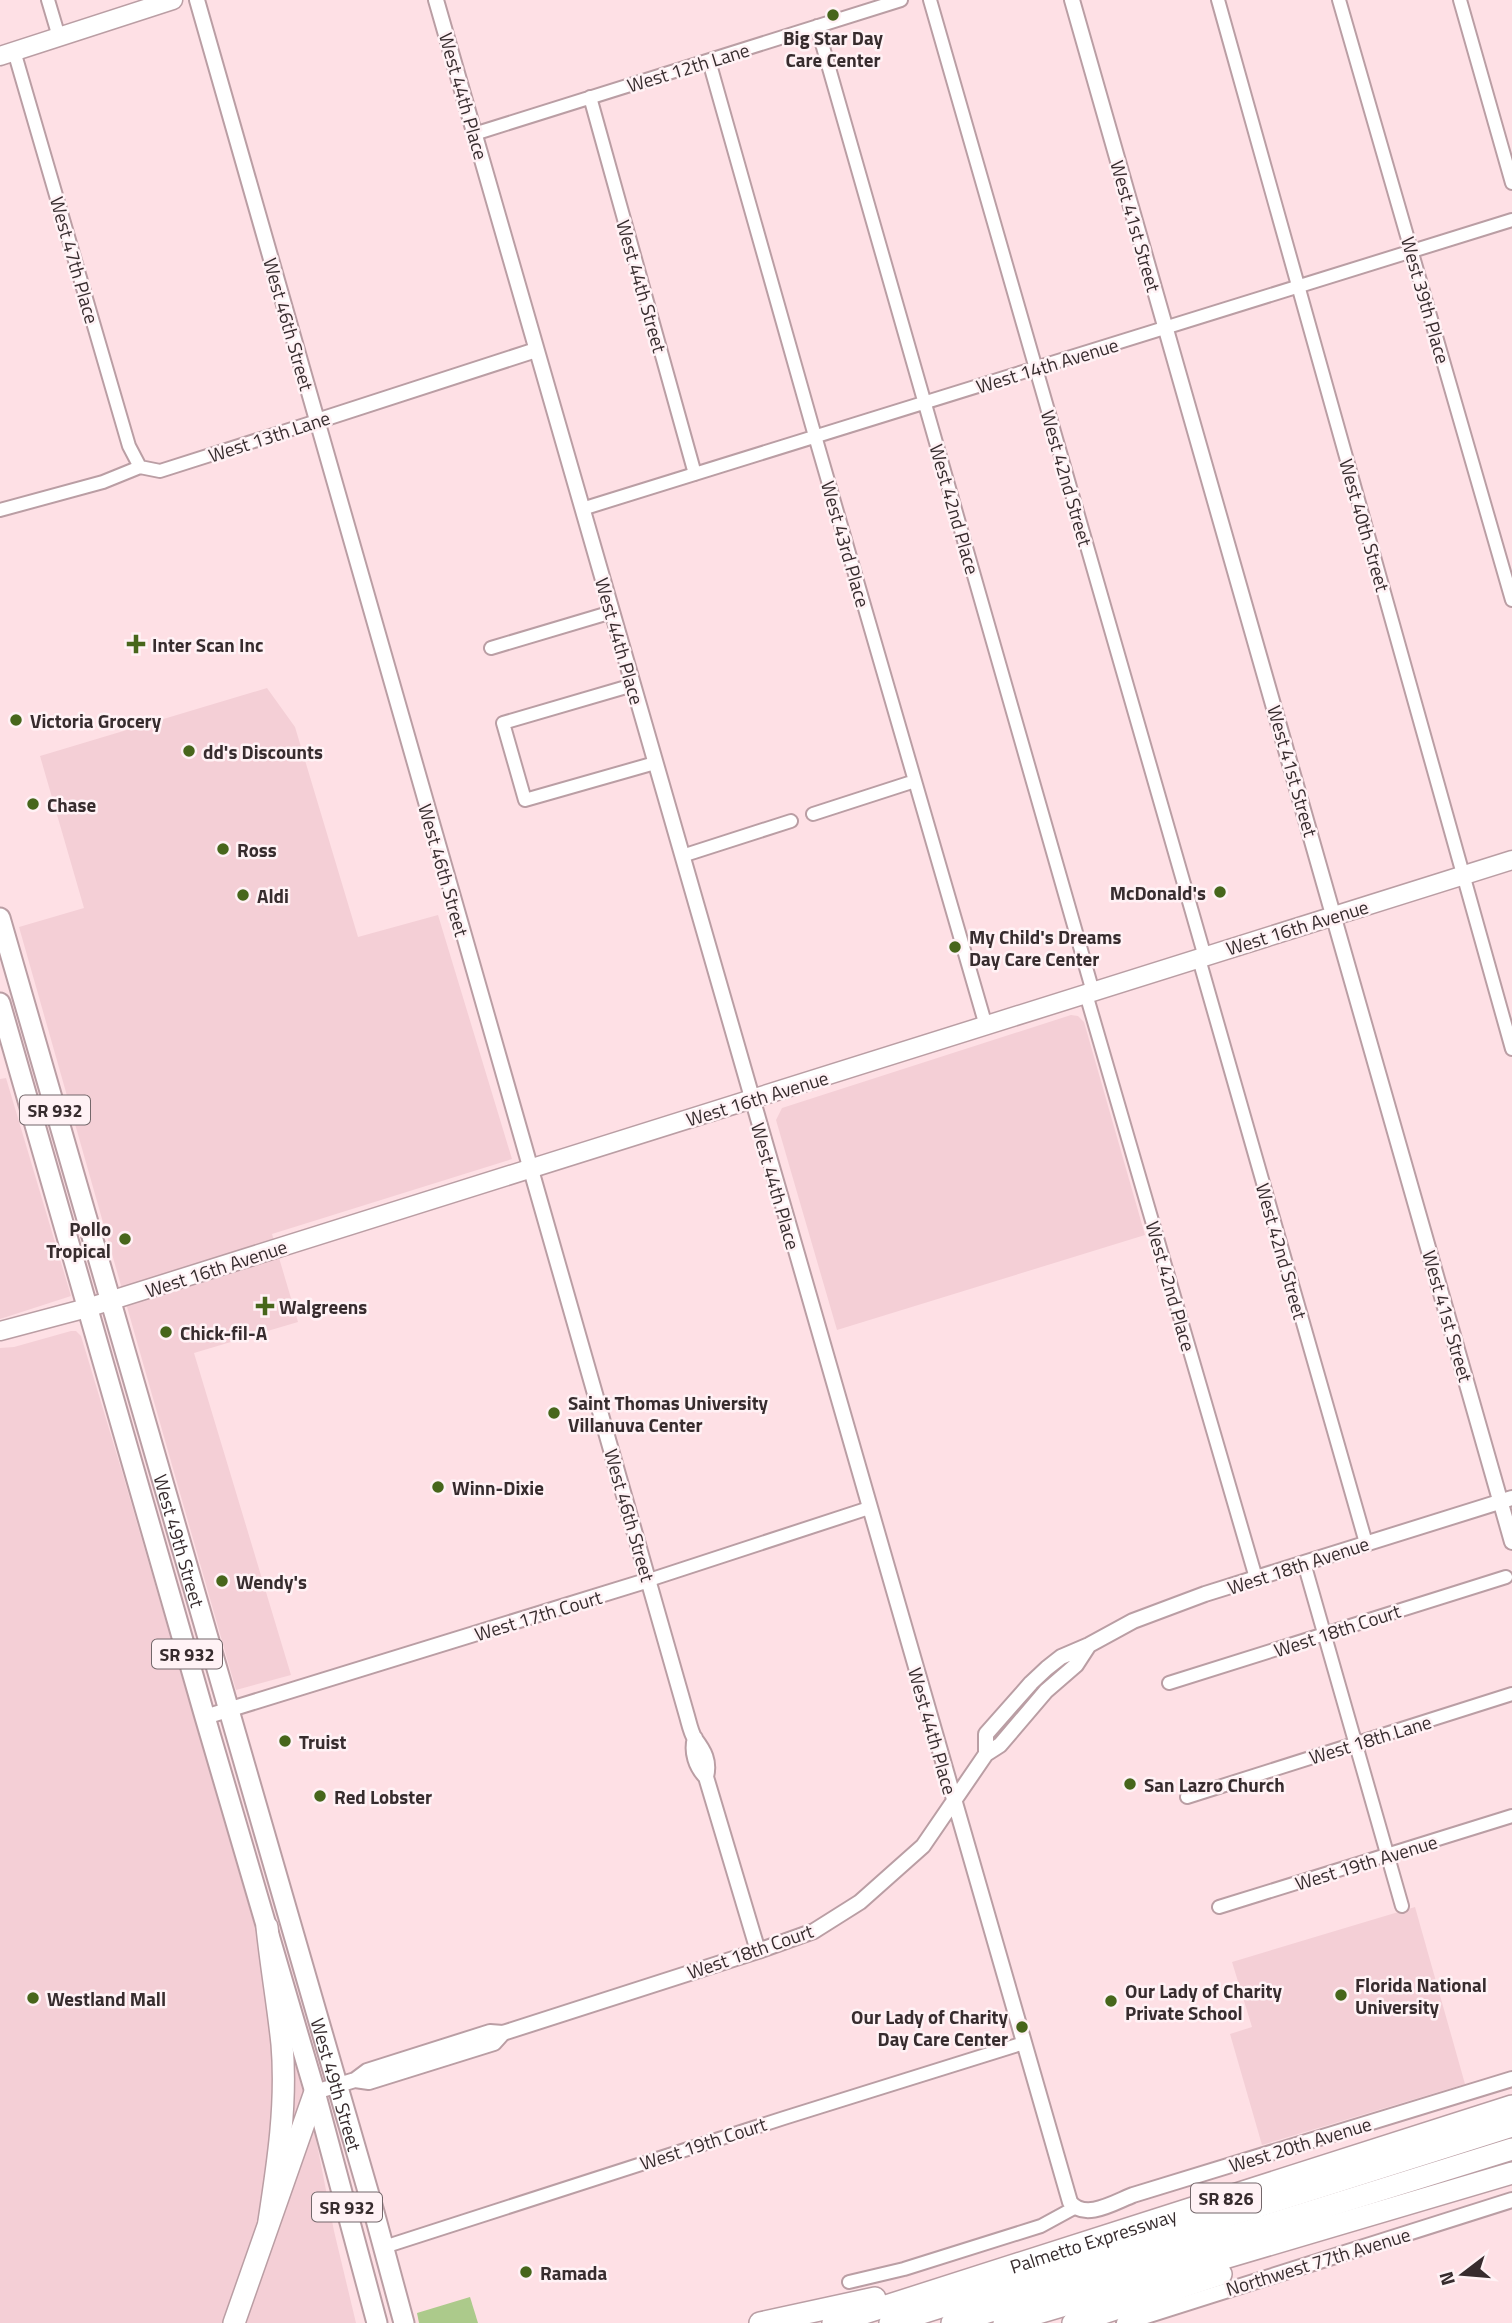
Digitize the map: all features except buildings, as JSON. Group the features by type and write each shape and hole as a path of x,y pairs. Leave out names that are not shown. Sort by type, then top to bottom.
{"highway":[{"path":"267,1927 282,2045 283,2090 280,2141 269,2221"},
{"path":"234,2323 316,2092"},
{"name":"Palmetto Expressway","path":"834,2323 1512,2106"},
{"path":"890,2323 1512,2126"},
{"path":"952,2323 1512,2149"},
{"path":"1073,2323 1512,2173"},
{"path":"1004,2323 1481,2183"},
{"path":"928,2293 992,2290"},
{"path":"760,2323 870,2297 901,2301"}],"main road":[{"path":"7,54 173,0"},
{"name":"West 16th Avenue","path":"0,1331 110,1301 1512,860"},
{"name":"West 49th Street","path":"0,919 228,1710 346,2082 404,2323"},
{"name":"West 49th Street","path":"0,1003 316,2092 377,2323"},
{"path":"133,1467 147,1480 162,1534 169,1541 180,1543"},
{"path":"330,2143 330,2168 364,2323"}],"street":[{"path":"48,0 59,37"},
{"name":"West 46th Street","path":"197,0 695,1738 692,1747 699,1769 706,1777 758,1951"},
{"name":"West 44th Place","path":"436,0 1065,2192 1074,2208"},
{"name":"West 12th Lane","path":"474,134 901,0"},
{"name":"West 42nd Street","path":"930,0 1366,1543"},
{"name":"West 41st Street","path":"1072,0 1506,1500 1512,1542"},
{"name":"West 40th Street","path":"1218,0 1512,1049"},
{"name":"West 39th Place","path":"1339,0 1512,600"},
{"path":"1460,0 1512,183"},
{"name":"West 42nd Place","path":"817,26 1256,1578"},
{"name":"West 47th Place","path":"7,54 129,446 140,467"},
{"name":"West 43rd Place","path":"709,61 986,1026"},
{"name":"West 44th Street","path":"590,97 695,474"},
{"name":"West 14th Avenue","path":"582,509 1512,220"},
{"name":"West 13th Lane","path":"0,510 103,482 140,467 160,471 536,350"},
{"path":"491,648 612,612"},
{"path":"633,685 503,723 525,800 655,763"},
{"path":"813,814 915,781"},
{"path":"682,856 791,821"},
{"name":"West 18th Avenue","path":"953,1802 986,1754 1000,1745 1046,1691 1076,1665 1089,1645 1133,1621 1256,1578 1506,1500"},
{"name":"West 17th Court","path":"205,1717 649,1580 869,1508"},
{"path":"1304,1563 1402,1906"},
{"name":"West 18th Court","path":"1169,1683 1506,1577"},
{"name":"West 18th Lane","path":"1187,1797 1512,1694"},
{"name":"West 18th Court","path":"316,2092 346,2082 367,2070 490,2032 503,2033 814,1931 860,1902 923,1846 953,1802"},
{"name":"West 19th Avenue","path":"1219,1907 1512,1816"},
{"name":"West 19th Court","path":"384,2246 1024,2043"},
{"name":"West 20th Avenue","path":"853,2281 904,2269 1041,2226 1074,2208 1092,2211 1133,2195 1512,2079"},
{"name":"Northwest 77th Avenue","path":"1124,2323 1512,2200"}],"shaded area":[{"path":"267,688 295,727 358,937 438,915 512,1159 272,1234 298,1322 194,1353 291,1675 236,1690 19,927 84,908 40,756"},
{"path":"1071,1015 1078,1016 1084,1022 1145,1235 837,1330 776,1120 782,1108"},
{"path":"6,1078 71,1296 0,1319 0,1079"},
{"path":"76,1331 81,1336 314,2129 356,2323 0,2323 0,1348 14,1347"},
{"name":"Florida National University","path":"1415,1907 1465,2084 1262,2145 1230,2034 1252,2027 1232,1962"}],"green space":[{"path":"470,2297 478,2323 419,2323 417,2313"}],"place":[{"name":"Big Star Day Care Center","path":"833,15"},
{"name":"Inter Scan Inc","path":"136,644"},
{"name":"Victoria Grocery","path":"16,720"},
{"name":"dd's Discounts","path":"189,751"},
{"name":"Chase","path":"33,804"},
{"name":"Ross","path":"223,849"},
{"name":"McDonald's","path":"1220,892"},
{"name":"Aldi","path":"243,895"},
{"name":"My Child's Dreams Day Care Center","path":"955,947"},
{"name":"Pollo Tropical","path":"125,1239"},
{"name":"Walgreens","path":"265,1306"},
{"name":"Chick-fil-A","path":"166,1332"},
{"name":"Saint Thomas University Villanuva Center","path":"554,1413"},
{"name":"Winn-Dixie","path":"438,1487"},
{"name":"Wendy's","path":"222,1581"},
{"name":"Truist","path":"285,1741"},
{"name":"San Lazro Church","path":"1130,1784"},
{"name":"Red Lobster","path":"320,1796"},
{"name":"Florida National University","path":"1341,1995"},
{"name":"Westland Mall","path":"33,1998"},
{"name":"Our Lady of Charity Private School","path":"1111,2001"},
{"name":"Our Lady of Charity Day Care Center","path":"1022,2027"},
{"name":"Ramada","path":"526,2272"}]}
